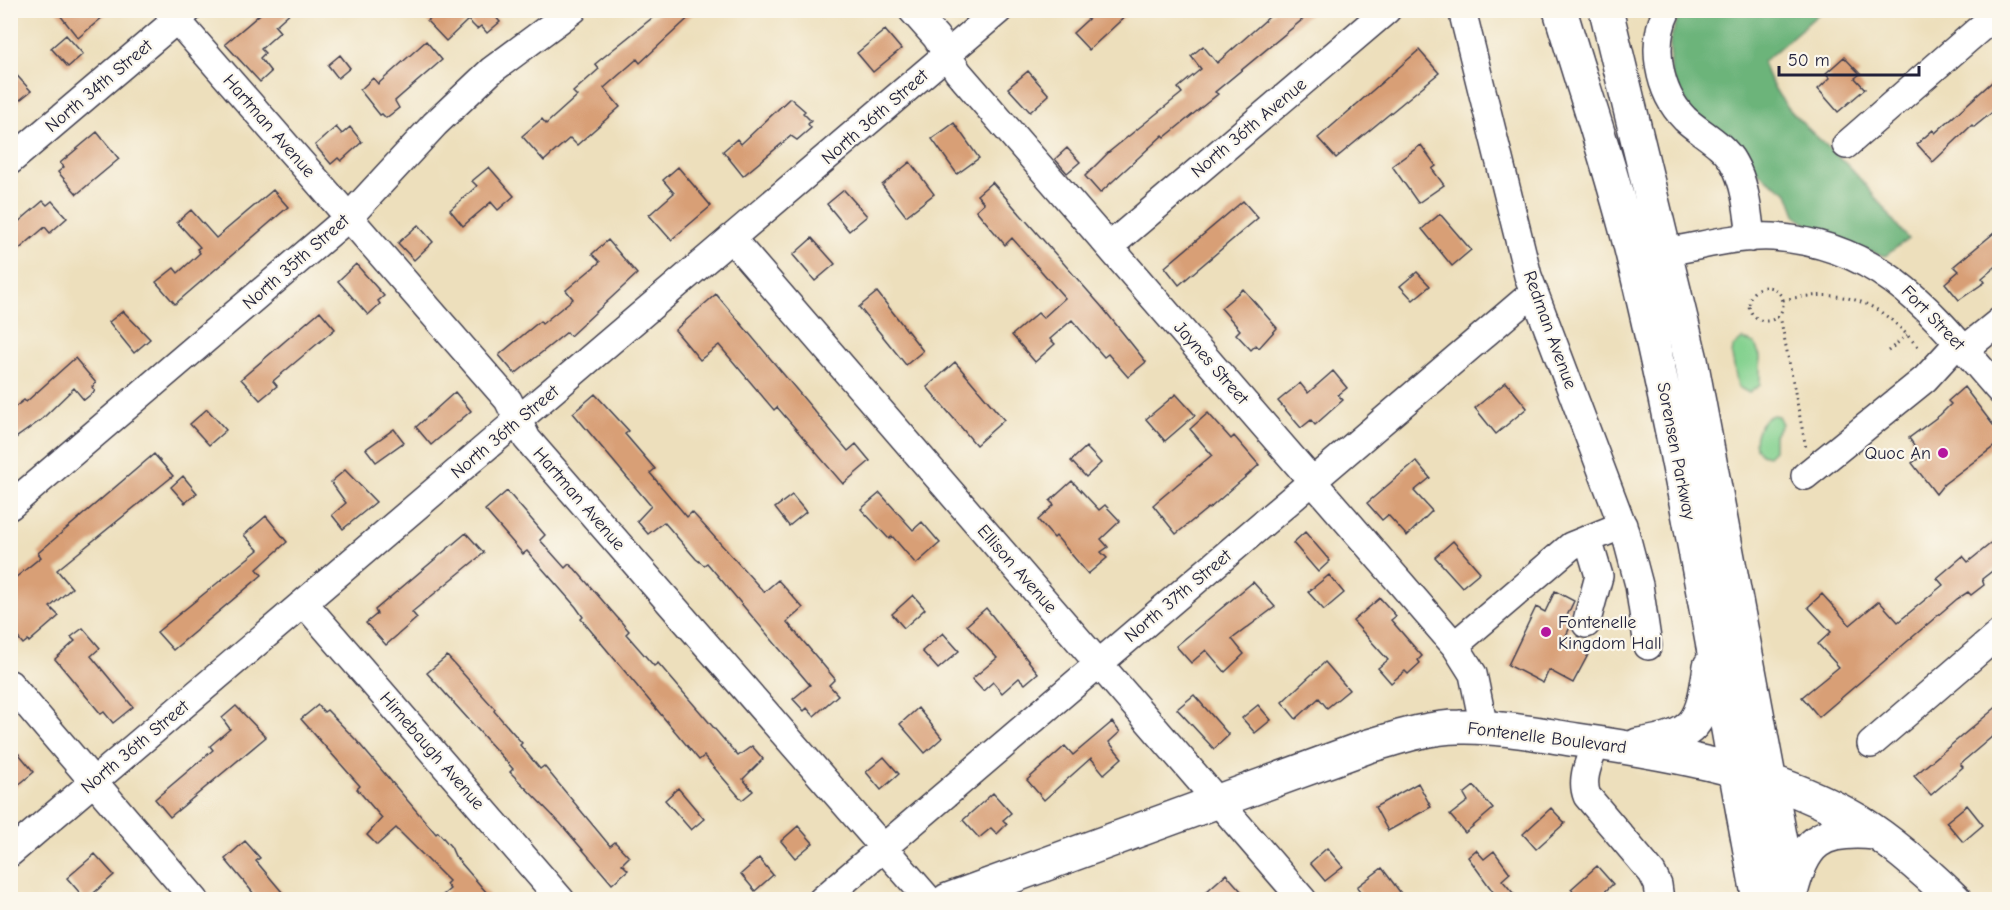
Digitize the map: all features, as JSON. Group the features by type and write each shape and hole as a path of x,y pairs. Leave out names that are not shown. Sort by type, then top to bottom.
{"main road":[{"name":"Sorensen Parkway","path":"1560,10 1633,258 1674,434 1736,771 1781,898"},
{"name":"Sorensen Parkway","path":"1606,10 1694,370 1770,782 1781,898"},
{"path":"1617,202 1642,244 1664,252"},
{"path":"1610,745 1671,739 1694,725 1706,699 1713,647"},
{"name":"Fontenelle Boulevard","path":"948,900 1401,736 1457,727 1484,728 1610,745 1736,771 1770,782 1859,822 1917,864 1955,900"},
{"path":"1781,898 1811,846 1824,837 1852,831 1875,833"}],"street":[{"name":"North 35th Street","path":"10,506 349,217 435,124 492,70 573,10"},
{"name":"Jaynes Street","path":"912,10 958,72 1455,645 1473,674 1484,728"},
{"name":"North 36th Street","path":"10,853 999,10"},
{"name":"North 36th Avenue","path":"1110,246 1388,10"},
{"name":"Redman Avenue","path":"1462,10 1534,292 1623,525 1639,585 1648,646"},
{"path":"1664,252 1752,238 1741,179 1733,162 1684,118 1667,92 1658,58 1659,35 1667,10"},
{"path":"1846,146 2000,11"},
{"name":"Hartman Avenue","path":"178,14 349,217 508,400 527,439 929,900"},
{"name":"North 34th Street","path":"10,161 178,14"},
{"name":"Fort Street","path":"1752,238 1772,237 1812,242 1842,251 1871,265 1911,292 2000,391"},
{"name":"Ellison Avenue","path":"731,238 1303,900"},
{"name":"North 37th Street","path":"822,900 1534,292"},
{"path":"1805,476 1961,347 2000,321"},
{"path":"1455,645 1571,546 1623,525"},
{"path":"1586,624 1599,576 1588,539"},
{"name":"Himebaugh Avenue","path":"304,603 561,900"},
{"path":"1871,744 2000,633"},
{"path":"10,684 195,900"},
{"path":"1610,745 1585,775 1583,787 1587,796 1652,873 1658,885 1660,900"}],"path":[{"path":"1765,286 1776,289 1783,300 1783,310 1778,317 1770,321 1759,320 1751,312 1749,301 1754,291 1765,286"},
{"path":"1783,300 1837,295 1884,313 1907,335 1935,369"},
{"path":"1778,317 1781,321 1807,454 1805,476"},
{"path":"1888,351 1907,335"}],"green space":[{"path":"1681,11 1822,11 1763,62 1776,91 1785,104 1860,179 1908,239 1885,256 1824,237 1797,217 1788,193 1764,177 1694,116 1671,75 1670,40"},
{"path":"1742,339 1755,344 1760,356 1760,385 1749,393 1738,387 1732,356 1733,347"},
{"path":"1773,415 1778,416 1782,424 1774,435 1774,450 1768,456 1761,454 1756,448 1756,438 1761,424"}],"building":[{"path":"56,10 111,10 78,38"},
{"path":"265,10 293,10 275,26 280,32 261,49 265,53 260,58 271,72 260,82 225,44"},
{"path":"439,10 499,10 494,15 500,22 487,33 481,26 477,29 468,20 446,41 427,21"},
{"path":"662,10 697,10 640,63 637,59 604,88 620,107 577,145 570,138 544,161 522,136 542,119 546,124 577,96 573,92 599,69 595,64"},
{"path":"1098,10 1132,10 1089,50 1073,33"},
{"path":"1277,10 1314,10 1215,92 1218,94 1165,137 1163,135 1100,193 1085,176 1109,152 1182,93 1178,88 1201,69 1191,56 1203,46 1217,63"},
{"path":"885,30 901,49 873,72 857,53"},
{"path":"66,35 83,54 68,67 51,48"},
{"path":"426,41 442,60 395,101 399,108 386,118 380,115 360,90 373,78 378,84"},
{"path":"1419,50 1439,73 1336,158 1318,138"},
{"path":"340,55 350,68 338,78 328,65"},
{"path":"1844,57 1860,74 1855,78 1865,89 1838,112 1818,89 1830,78 1826,73"},
{"path":"10,68 31,91 10,108"},
{"path":"1028,71 1049,95 1030,112 1008,88"},
{"path":"2000,75 2000,106 1974,127 1972,125 1933,162 1917,144 1933,130 1935,133"},
{"path":"790,98 805,111 803,113 811,121 808,124 811,128 797,140 791,136 743,176 723,151 737,139 741,144"},
{"path":"954,123 979,158 957,174 932,139"},
{"path":"336,127 342,134 350,127 362,142 341,161 338,158 331,164 315,145"},
{"path":"97,132 119,159 77,194 58,172 64,167 60,163"},
{"path":"1421,145 1436,166 1432,169 1444,185 1418,203 1392,166"},
{"path":"1067,148 1080,162 1067,173 1055,159"},
{"path":"910,162 934,194 906,216 882,185"},
{"path":"489,167 514,196 498,210 491,202 463,226 450,210 477,186 472,181"},
{"path":"678,167 711,206 671,240 649,215 674,193 663,180"},
{"path":"992,182 1102,307 1146,362 1128,377 1108,354 1104,357 1072,320 1050,339 1055,344 1035,362 1012,335 1038,313 1043,318 1065,298 1012,238 1005,245 976,210 984,203 977,195"},
{"path":"273,190 288,207 175,304 156,282 174,268 178,273 200,253 197,249 200,247 177,222 191,210 216,238"},
{"path":"844,190 867,216 849,231 827,204"},
{"path":"43,201 47,205 52,201 67,218 50,233 45,227 10,257 10,229"},
{"path":"1243,201 1258,218 1179,285 1165,267"},
{"path":"1440,214 1471,250 1452,266 1422,229"},
{"path":"418,225 433,242 414,260 398,243"},
{"path":"2000,228 2000,263 1982,278 1985,282 1959,300 1945,283 1959,271 1954,266"},
{"path":"812,238 835,264 815,281 793,255"},
{"path":"608,240 637,274 570,336 567,332 515,374 499,355 540,321 542,324 573,299 566,290 600,262 592,254"},
{"path":"356,264 384,296 378,301 380,304 368,315 338,281"},
{"path":"1417,272 1430,286 1413,300 1400,286"},
{"path":"1243,289 1277,328 1259,348 1256,345 1251,350 1236,334 1240,330 1221,308"},
{"path":"877,292 923,351 906,365 859,307"},
{"path":"716,294 848,451 856,444 870,461 843,484 777,407 774,410 719,345 700,360 675,330"},
{"path":"123,311 150,339 134,353 109,322"},
{"path":"320,311 335,329 273,381 277,386 260,400 241,379"},
{"path":"75,358 96,383 92,387 95,391 84,400 74,388 41,420 10,442 10,411 24,400 26,402"},
{"path":"955,362 1004,420 976,445 927,387"},
{"path":"1333,371 1347,388 1338,395 1343,400 1315,425 1311,420 1301,428 1278,401 1300,383 1308,393"},
{"path":"1506,382 1527,408 1496,434 1475,408"},
{"path":"1964,387 2000,434 2000,442 1944,484 1936,494 1912,463 1922,456 1909,438 1940,415 1951,404 1948,401"},
{"path":"455,392 471,411 431,445 416,427"},
{"path":"595,394 629,431 625,434 655,469 650,473 687,517 692,512 764,592 778,580 803,608 787,622 835,679 829,685 838,695 814,716 807,708 804,711 793,699 810,685 707,563 704,565 696,559 664,522 648,534 637,521 651,506 573,413"},
{"path":"1176,394 1195,415 1165,441 1146,419"},
{"path":"207,409 226,430 209,445 190,424"},
{"path":"1208,413 1231,439 1234,436 1259,465 1209,509 1176,534 1153,505 1212,455 1190,429"},
{"path":"394,429 404,442 376,462 366,449"},
{"path":"1086,447 1101,463 1086,477 1071,461"},
{"path":"154,454 173,476 57,570 72,588 50,607 59,616 29,642 28,640 23,644 11,629 15,625 10,620 10,582 41,557 38,553"},
{"path":"1416,461 1430,478 1414,491 1432,511 1407,536 1388,515 1382,520 1367,503"},
{"path":"345,470 376,502 343,529 332,515 346,503 331,482"},
{"path":"183,476 197,493 185,503 171,487"},
{"path":"1072,481 1099,510 1105,505 1120,521 1101,539 1108,547 1101,552 1107,558 1088,574 1056,536 1054,538 1038,520 1054,505 1050,501"},
{"path":"507,491 545,535 540,540 565,568 569,564 575,569 629,631 626,634 654,666 658,663 738,756 752,746 763,759 743,779 753,791 742,800 704,756 699,760 581,619 583,617 576,607 527,551 523,554 485,510"},
{"path":"880,493 913,530 922,522 940,543 916,564 892,536 889,539 861,509"},
{"path":"792,495 806,512 789,526 775,508"},
{"path":"266,516 287,542 257,569 262,575 173,650 157,632 258,550 244,535"},
{"path":"1305,532 1330,561 1318,572 1293,543"},
{"path":"466,533 484,553 412,612 417,618 386,645 366,623 377,614 375,610"},
{"path":"2000,536 2000,565 1982,579 1984,585 1971,595 1968,592 1957,599 1819,717 1802,697 1839,667 1818,644 1831,632 1808,607 1822,594 1850,625 1879,601 1898,622 1943,585 1937,578 1963,556 1968,562"},
{"path":"1453,541 1480,572 1462,587 1435,557"},
{"path":"1329,575 1344,593 1324,610 1308,592"},
{"path":"1253,582 1275,607 1232,639 1244,654 1225,672 1206,650 1191,663 1176,646"},
{"name":"Fontenelle Kingdom Hall","path":"1555,591 1574,601 1564,622 1571,625 1565,638 1590,651 1573,683 1549,670 1543,683 1508,665 1536,607 1545,612"},
{"path":"913,595 925,609 904,628 892,614"},
{"path":"1380,598 1396,616 1391,620 1422,656 1418,660 1420,663 1408,674 1405,671 1391,683 1378,668 1388,660 1353,621"},
{"path":"986,608 1038,673 1025,684 1019,678 1002,693 993,682 983,691 972,679 997,658 967,625"},
{"path":"83,628 100,648 91,656 133,707 113,723 104,712 101,714 55,659 75,641 71,637"},
{"path":"943,633 959,651 938,669 922,651"},
{"path":"447,656 495,709 494,711 522,743 520,745 540,769 544,766 610,846 615,842 629,857 622,864 628,870 612,884 560,823 510,772 513,769 427,673"},
{"path":"1325,662 1349,690 1327,708 1319,698 1296,719 1282,702"},
{"path":"1194,695 1229,735 1214,749 1177,709"},
{"path":"2000,704 2000,730 1960,764 1963,767 1931,795 1914,776"},
{"path":"318,705 324,712 327,710 356,740 436,834 438,832 451,847 455,856 493,900 437,900 450,889 446,884 449,881 396,828 377,845 367,835 382,818 357,789 360,786 301,719"},
{"path":"1258,705 1271,720 1255,733 1242,718"},
{"path":"236,706 266,737 170,817 155,799 213,750 210,746 230,729 222,718"},
{"path":"918,708 942,738 925,753 900,724"},
{"path":"1112,722 1120,732 1109,742 1122,758 1104,774 1091,758 1044,800 1027,780 1065,746 1073,755"},
{"path":"19,754 34,772 10,792 10,761"},
{"path":"884,757 899,774 881,790 866,772"},
{"path":"1418,783 1431,807 1388,831 1375,807"},
{"path":"1474,786 1493,809 1465,833 1450,815 1468,801 1464,794"},
{"path":"678,788 704,819 691,830 665,800"},
{"path":"993,793 1011,813 1003,820 1007,824 997,834 991,828 979,838 963,820"},
{"path":"1967,805 1983,825 1963,842 1946,822"},
{"path":"1551,808 1565,823 1536,849 1523,834"},
{"path":"798,826 813,843 795,858 781,841"},
{"path":"245,841 260,858 256,861 282,892 273,900 259,900 225,859"},
{"path":"1327,848 1343,867 1325,881 1310,863"},
{"path":"1476,850 1484,859 1494,851 1510,873 1502,880 1519,900 1499,900 1468,857"},
{"path":"95,854 114,875 86,900 67,878"},
{"path":"759,858 773,875 755,891 741,874"},
{"path":"1597,866 1613,884 1596,900 1581,900 1571,889"},
{"path":"1382,868 1406,900 1366,900 1357,887"},
{"path":"1226,874 1249,900 1197,900"}],"place":[{"name":"Quoc An","path":"1943,453"},
{"name":"Fontenelle Kingdom Hall","path":"1546,632"}]}
